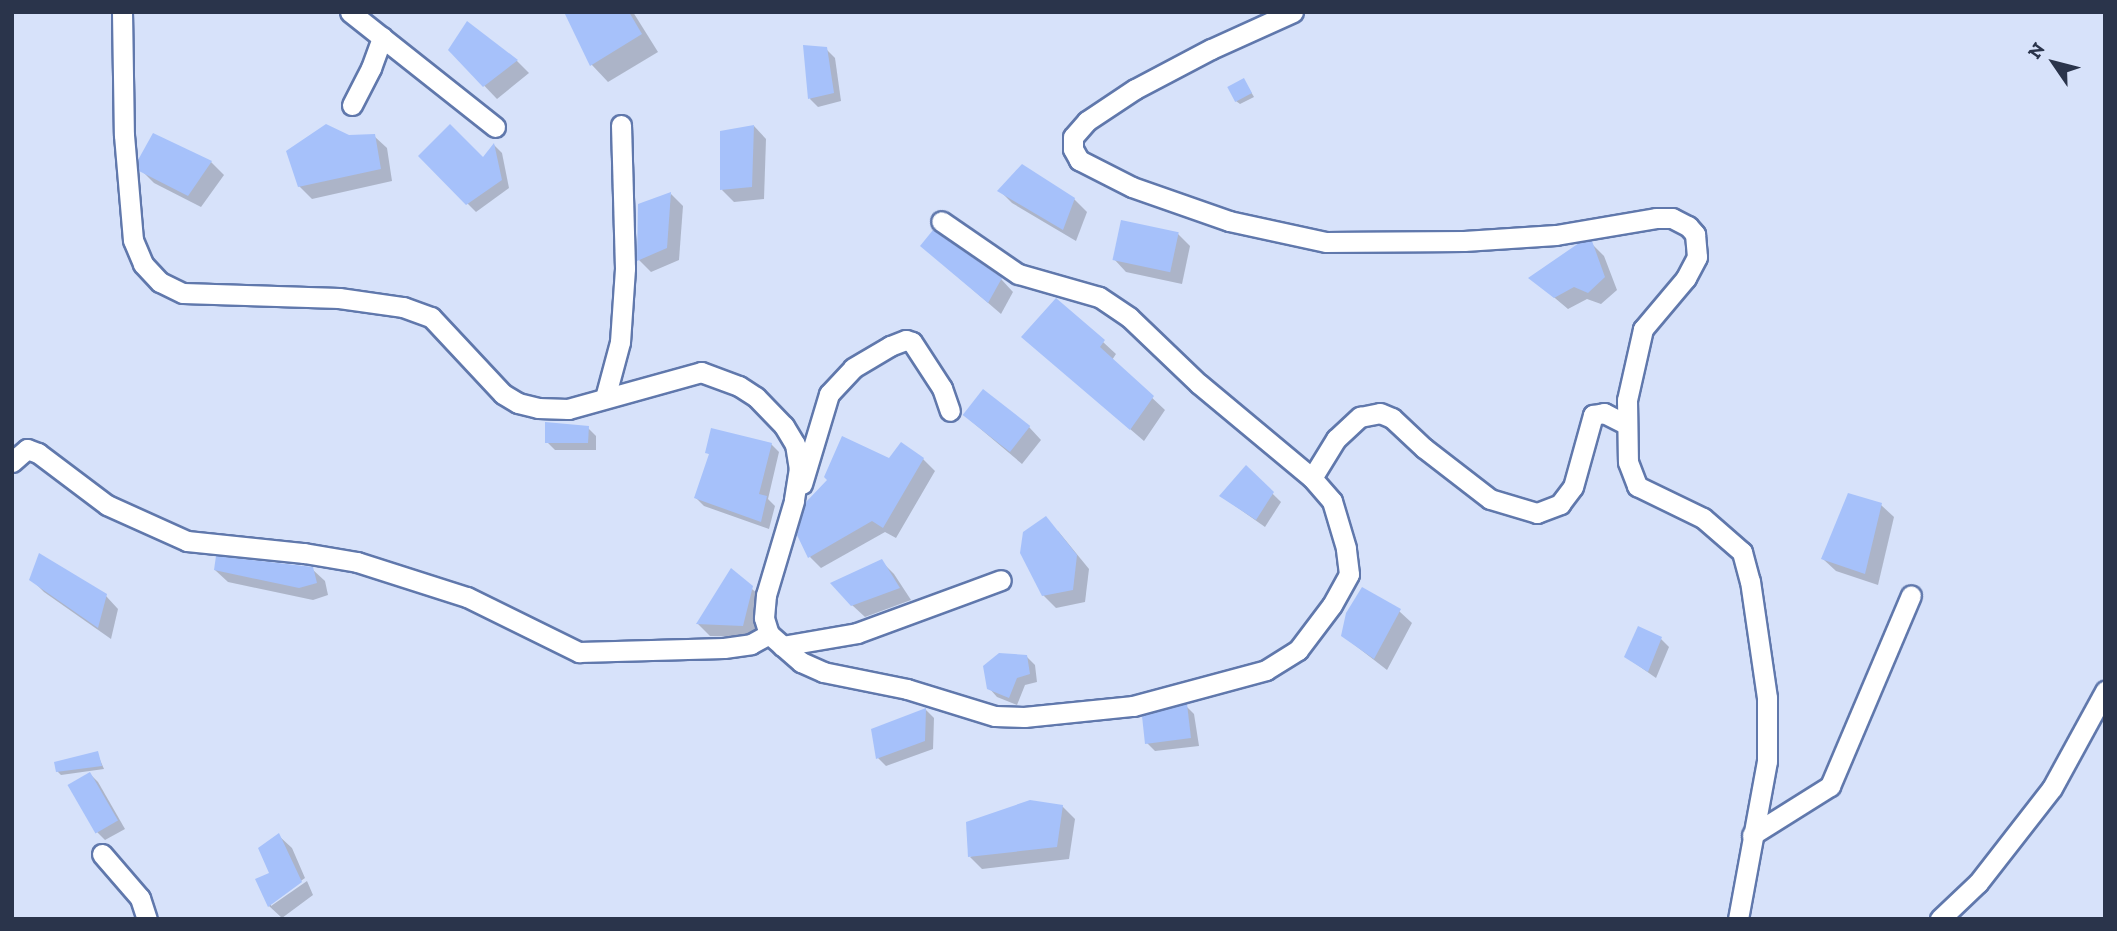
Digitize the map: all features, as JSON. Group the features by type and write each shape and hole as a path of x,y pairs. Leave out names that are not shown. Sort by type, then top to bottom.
{"street":[{"path":"122,12 124,135 133,240 143,264 160,282 183,293 339,298 403,307 431,317 503,394 518,403 538,408 568,409 702,372 739,386 756,397 795,444 799,468 794,501"},
{"path":"349,12 437,84 495,127"},
{"path":"1293,12 1135,89 1087,121 1073,137 1073,149 1079,160 1132,187 1229,221 1326,242 1464,242 1556,235 1656,218 1680,221 1695,234 1697,257 1686,278 1643,329 1627,400 1628,462 1637,486 1703,518 1742,552 1750,581 1767,698 1767,761 1738,919"},
{"path":"352,105 372,68 382,37"},
{"path":"605,398 620,342 625,268 621,125"},
{"path":"941,221 1018,274 1099,297 1129,317 1199,384 1312,478 1332,501 1346,548 1349,574 1332,605 1298,650 1266,670 1133,706 1005,716 907,689 822,673 801,662 775,640 764,618 766,595 794,501 810,463 820,415 829,394 853,368 873,355 906,340 912,342 942,388 950,411"},
{"path":"1312,478 1336,439 1360,417 1380,413 1392,418 1424,448 1490,499 1537,513 1560,504 1573,487 1594,415 1604,413 1626,424"},
{"path":"12,462 27,450 38,453 107,505 187,541 291,551 357,562 467,597 579,652 724,648 775,640 857,633 1001,580"},
{"path":"1752,835 1830,786 1911,595"},
{"path":"1940,919 1978,883 2052,788 2105,691"},
{"path":"102,854 140,898 147,919"}],"building":[{"path":"564,12 629,12 642,34 590,66"},
{"path":"467,21 518,60 483,87 448,50"},
{"path":"803,45 827,47 834,93 808,99"},
{"path":"1244,78 1252,93 1235,102 1227,87"},
{"path":"326,124 349,135 375,134 381,169 298,187 286,151"},
{"path":"450,124 483,157 494,143 502,180 466,205 418,156"},
{"path":"754,125 752,187 720,190 720,131"},
{"path":"153,133 212,161 188,196 139,171 138,160"},
{"path":"1022,164 1075,198 1063,230 997,191"},
{"path":"671,192 667,248 637,261 638,204"},
{"path":"1121,220 1179,232 1170,272 1112,260"},
{"path":"933,230 1002,278 988,303 920,246"},
{"path":"1592,241 1605,277 1588,293 1574,287 1554,298 1528,278 1579,243"},
{"path":"1056,298 1105,340 1100,347 1154,396 1130,430 1021,337"},
{"path":"983,389 1030,426 1010,452 963,415"},
{"path":"545,422 589,426 588,443 545,443"},
{"path":"711,428 772,443 759,494 767,496 761,522 694,498 709,454 705,453"},
{"path":"842,436 889,458 901,442 924,458 883,528 872,521 808,558 797,535 806,502 827,480 824,477"},
{"path":"1246,465 1274,492 1256,520 1219,496"},
{"path":"1848,493 1882,503 1865,574 1821,559"},
{"path":"1046,516 1077,555 1073,590 1042,596 1020,553 1023,532"},
{"path":"39,553 107,594 98,628 29,580"},
{"path":"216,556 313,567 317,583 299,588 214,570"},
{"path":"882,559 900,588 851,606 830,583"},
{"path":"731,568 753,586 743,626 696,624"},
{"path":"1362,587 1401,609 1374,659 1341,636 1346,613"},
{"path":"1638,626 1662,637 1648,672 1624,657"},
{"path":"999,653 1027,655 1030,674 1017,678 1009,698 987,689 983,666"},
{"path":"1187,704 1191,738 1145,744 1142,716"},
{"path":"926,708 925,741 876,759 871,729"},
{"path":"98,751 102,766 56,772 54,762"},
{"path":"90,772 118,820 95,833 67,785"},
{"path":"1030,800 1063,805 1057,847 968,857 966,822"},
{"path":"279,833 302,882 268,907 255,879 269,873 258,848"}]}
